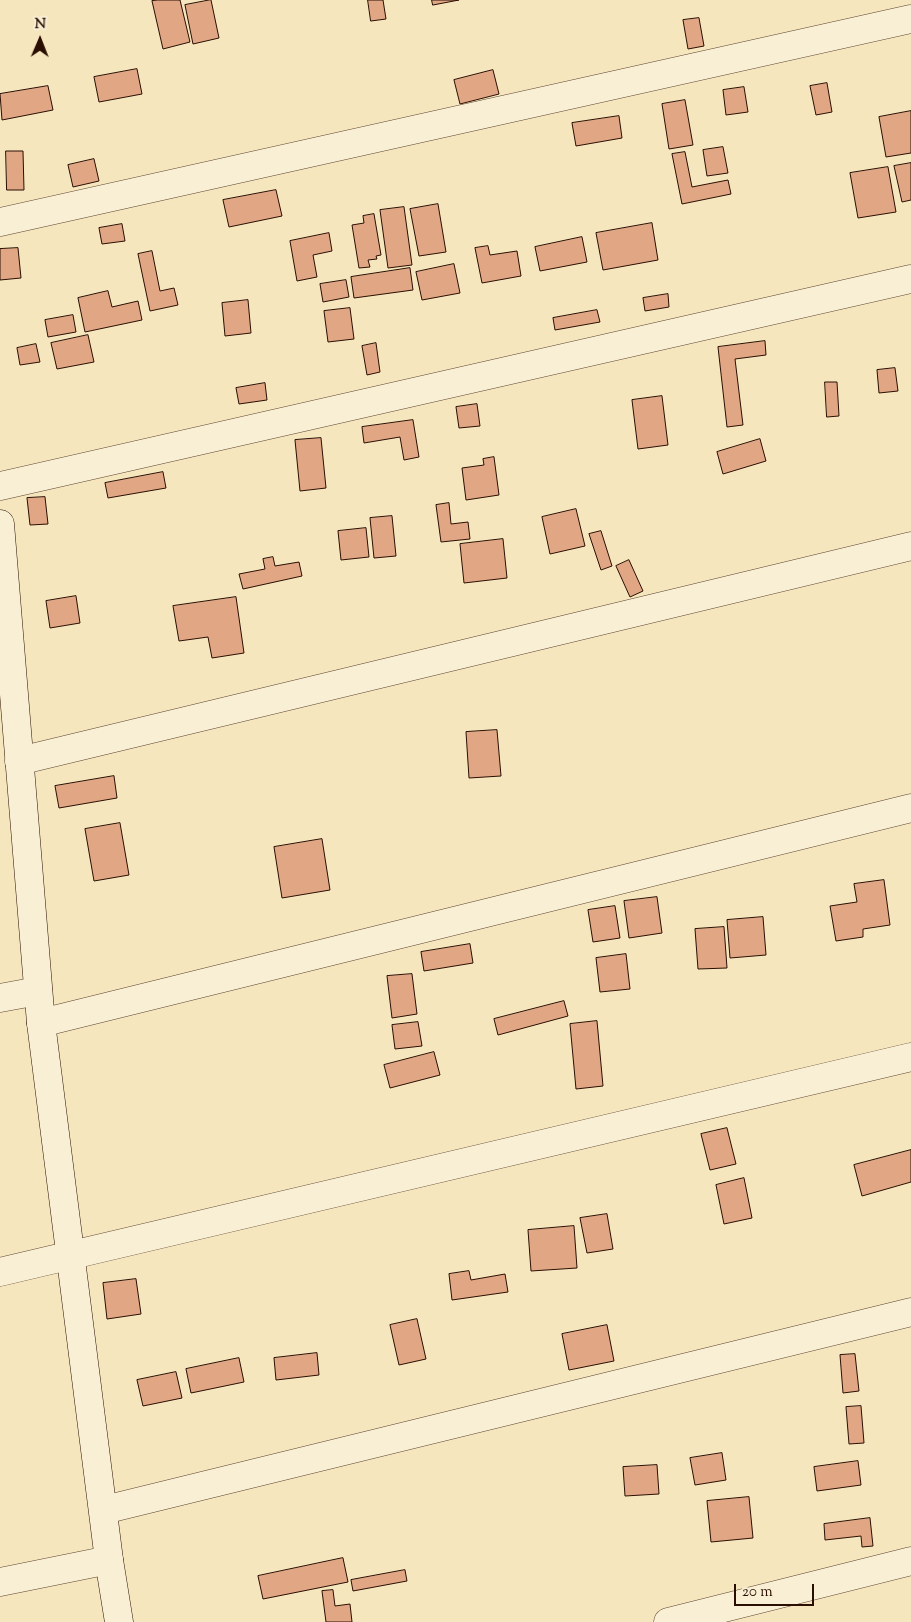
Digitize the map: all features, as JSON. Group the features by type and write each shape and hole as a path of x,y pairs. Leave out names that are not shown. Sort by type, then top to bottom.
{"street":[{"path":"0,222 911,19"},
{"path":"0,486 911,279"},
{"path":"0,524 7,709 19,761 41,1022 109,1560 119,1622"},
{"path":"19,761 911,546"},
{"path":"41,1022 911,808"},
{"path":"0,998 38,991"},
{"path":"0,1272 911,1057"},
{"path":"104,1510 911,1312"},
{"path":"0,1582 109,1560"},
{"path":"668,1622 911,1561"}],"building":[{"path":"180,0 190,42 163,49 152,1"},
{"path":"211,0 219,38 193,44 185,5"},
{"path":"368,0 383,0 386,19 371,21"},
{"path":"432,0 459,0 433,5"},
{"path":"699,18 704,46 688,49 683,20"},
{"path":"137,69 142,94 99,102 94,77"},
{"path":"493,70 499,94 460,104 454,80"},
{"path":"827,83 832,112 816,115 810,86"},
{"path":"48,86 53,110 2,120 0,94"},
{"path":"744,87 748,112 726,115 723,90"},
{"path":"685,100 693,145 669,149 662,104"},
{"path":"911,111 911,153 886,157 879,117"},
{"path":"619,116 622,138 576,146 572,123"},
{"path":"723,147 728,173 707,176 703,150"},
{"path":"6,151 23,151 24,190 7,190"},
{"path":"685,152 692,187 728,180 731,194 682,204 672,154"},
{"path":"94,159 99,181 73,187 68,165"},
{"path":"911,163 911,200 902,202 894,166"},
{"path":"888,167 896,212 858,218 850,173"},
{"path":"276,190 282,216 229,227 223,200"},
{"path":"438,204 446,252 419,256 410,209"},
{"path":"404,207 412,265 388,268 380,210"},
{"path":"374,214 381,255 376,256 377,259 368,260 370,267 359,268 352,225 364,223 363,216"},
{"path":"652,223 658,260 603,270 596,233"},
{"path":"122,224 125,241 102,244 99,228"},
{"path":"329,233 332,251 313,255 317,277 297,281 290,241"},
{"path":"582,237 587,262 540,271 535,247"},
{"path":"488,246 490,255 517,251 521,276 482,283 475,248"},
{"path":"18,248 21,278 0,280 0,249"},
{"path":"152,251 160,291 174,288 178,305 150,311 138,254"},
{"path":"454,264 460,293 422,300 416,272"},
{"path":"410,268 413,290 354,298 351,277"},
{"path":"346,280 349,297 323,302 320,284"},
{"path":"108,291 112,307 138,301 142,320 85,332 78,298"},
{"path":"668,294 669,307 645,311 643,298"},
{"path":"248,300 251,333 225,336 222,303"},
{"path":"350,308 354,339 328,342 324,311"},
{"path":"597,310 600,322 555,330 553,318"},
{"path":"73,315 76,332 48,337 45,320"},
{"path":"88,335 94,362 57,369 51,343"},
{"path":"765,341 766,355 735,359 743,425 727,427 718,347"},
{"path":"376,343 380,372 367,375 362,346"},
{"path":"36,344 40,362 20,365 17,348"},
{"path":"895,368 898,391 879,393 877,370"},
{"path":"825,382 837,382 839,416 827,417"},
{"path":"265,383 267,400 239,404 236,388"},
{"path":"662,396 668,445 638,449 632,400"},
{"path":"477,404 480,426 459,428 456,407"},
{"path":"413,420 419,457 404,460 400,437 364,443 362,427"},
{"path":"321,438 326,488 300,491 295,440"},
{"path":"760,439 766,461 723,474 717,452"},
{"path":"494,457 499,495 466,500 462,468 484,465 483,459"},
{"path":"163,472 166,488 108,498 105,483"},
{"path":"45,497 48,524 30,525 27,498"},
{"path":"449,503 451,524 468,522 470,539 441,542 436,505"},
{"path":"576,509 585,546 550,554 542,517"},
{"path":"392,516 396,556 374,558 370,518"},
{"path":"366,528 369,557 341,560 338,531"},
{"path":"601,531 612,566 601,570 589,534"},
{"path":"503,539 507,578 464,583 460,544"},
{"path":"273,557 275,566 299,562 302,576 243,589 239,574 265,569 263,559"},
{"path":"629,560 643,591 630,597 616,566"},
{"path":"76,596 80,623 50,628 46,601"},
{"path":"236,597 244,653 212,658 208,637 179,641 173,606"},
{"path":"497,730 501,776 469,778 466,732"},
{"path":"114,776 117,798 59,808 55,786"},
{"path":"120,823 129,875 94,881 85,829"},
{"path":"322,839 330,890 282,898 274,847"},
{"path":"884,880 890,925 863,929 863,937 836,941 830,906 857,902 854,884"},
{"path":"657,897 662,933 629,938 624,901"},
{"path":"615,906 620,938 593,942 588,910"},
{"path":"763,917 766,955 730,958 727,920"},
{"path":"724,927 727,968 698,969 695,929"},
{"path":"470,944 473,963 424,971 421,952"},
{"path":"626,954 630,989 600,992 596,958"},
{"path":"412,974 417,1014 392,1018 387,976"},
{"path":"564,1001 568,1016 498,1035 494,1019"},
{"path":"597,1021 603,1086 576,1089 570,1024"},
{"path":"418,1022 422,1046 395,1049 392,1025"},
{"path":"434,1052 440,1075 390,1088 384,1065"},
{"path":"727,1128 736,1164 710,1170 701,1134"},
{"path":"911,1150 911,1182 862,1196 854,1165"},
{"path":"744,1178 752,1218 724,1224 716,1185"},
{"path":"607,1214 613,1249 587,1253 580,1218"},
{"path":"574,1226 577,1268 531,1271 528,1230"},
{"path":"469,1271 471,1280 505,1274 508,1292 452,1300 449,1274"},
{"path":"136,1279 141,1314 107,1319 103,1283"},
{"path":"417,1319 426,1359 399,1365 390,1325"},
{"path":"607,1325 614,1361 569,1370 562,1334"},
{"path":"317,1353 319,1375 276,1380 274,1358"},
{"path":"855,1354 859,1391 843,1393 840,1355"},
{"path":"239,1358 244,1382 191,1393 186,1369"},
{"path":"176,1372 182,1398 143,1406 137,1380"},
{"path":"861,1406 864,1443 849,1444 846,1407"},
{"path":"722,1453 726,1480 695,1485 690,1458"},
{"path":"858,1461 861,1485 817,1491 814,1467"},
{"path":"657,1465 659,1494 625,1496 623,1467"},
{"path":"749,1497 753,1538 711,1542 707,1501"},
{"path":"870,1518 873,1546 862,1547 861,1536 825,1540 824,1524"},
{"path":"343,1558 348,1582 263,1599 258,1576"},
{"path":"405,1570 407,1581 353,1591 351,1580"},
{"path":"333,1590 335,1606 350,1604 352,1622 326,1622 322,1591"}]}
